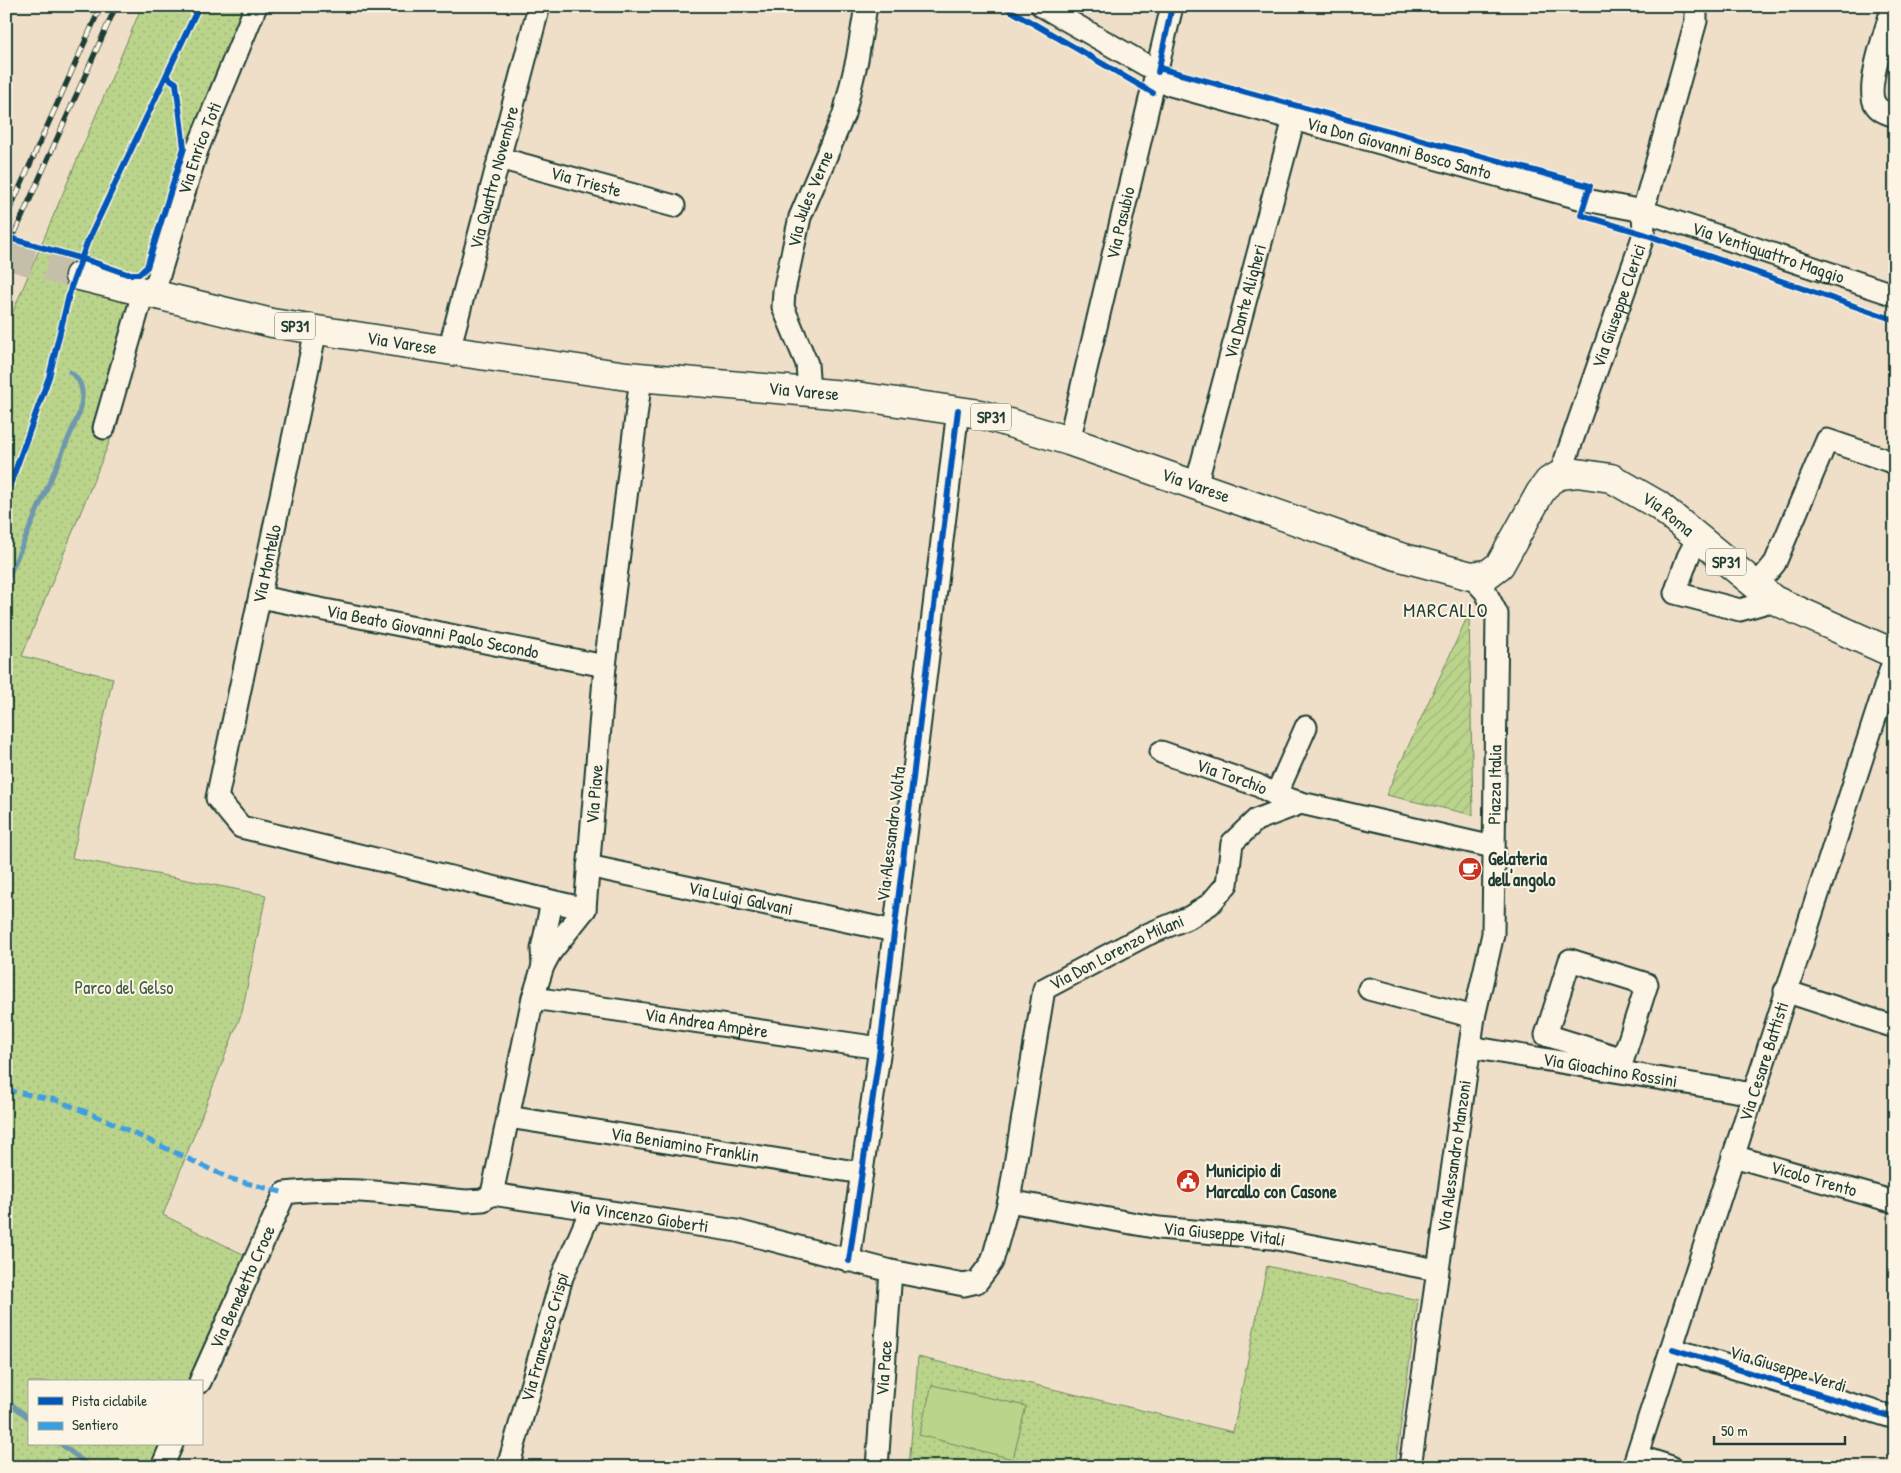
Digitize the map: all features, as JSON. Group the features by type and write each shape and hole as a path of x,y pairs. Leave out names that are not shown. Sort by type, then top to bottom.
{"main road":[{"name":"Via Varese","path":"80,276 272,323 316,330 641,377 809,392 958,410 1069,441 1397,556 1471,576"},
{"name":"Via Roma","path":"1560,475 1577,473 1611,478 1658,505 1765,593 1895,655"},
{"name":"Via Giuseppe Clerici","path":"1471,576 1493,571 1504,558 1540,493 1549,481 1560,475"}],"street":[{"name":"Via Enrico Toti","path":"104,428 197,150 256,6"},
{"name":"Via Quattro Novembre","path":"449,350 539,6"},
{"name":"Via Jules Verne","path":"809,392 807,364 783,307 786,282 800,217 844,114 857,60 866,6"},
{"name":"Via Don Giovanni Bosco Santo","path":"1042,6 1157,76 1294,119 1586,200 1643,211"},
{"name":"Via Pasubio","path":"1069,441 1157,76 1172,6"},
{"name":"Via Giuseppe Clerici","path":"1560,475 1644,234 1643,211 1696,21 1696,6"},
{"path":"1893,6 1871,88 1874,104 1883,112 1895,116"},
{"name":"Via Dante Aligheri","path":"1196,485 1294,119"},
{"name":"Via Trieste","path":"499,158 674,206"},
{"name":"Via Ventiquattro Maggio","path":"1643,211 1895,295"},
{"name":"Via Montello","path":"316,330 217,798 241,827 552,902"},
{"name":"Via Piave","path":"585,909 605,666 641,377"},
{"name":"Via Alessandro Volta","path":"849,1261 880,1048 958,410"},
{"path":"1698,538 1688,557 1675,593 1740,610 1765,593 1775,563 1827,440 1895,463"},
{"name":"Piazza Italia","path":"1301,803 1493,847 1497,614 1485,591 1471,576"},
{"name":"Via Beato Giovanni Paolo Secondo","path":"260,597 605,666"},
{"name":"Via Cesare Battisti","path":"1635,1461 1673,1349 1785,991 1895,655"},
{"path":"1276,795 1306,727"},
{"name":"Via Torchio","path":"1161,752 1257,784 1276,795 1301,803"},
{"name":"Via Don Lorenzo Milani","path":"985,1274 997,1248 1009,1201 1044,989 1146,935 1190,917 1210,904 1227,884 1232,843 1256,820 1301,803"},
{"name":"Via Alessandro Manzoni","path":"1410,1467 1474,1017 1493,934 1493,847"},
{"name":"Via Luigi Galvani","path":"588,866 894,931"},
{"path":"492,1194 533,998 543,966 550,953 585,909 552,902 542,949 543,966"},
{"path":"1570,960 1646,984 1623,1059 1546,1035 1570,960"},
{"path":"1369,989 1474,1017"},
{"path":"1785,991 1895,1027"},
{"name":"Via Andrea Ampère","path":"533,998 880,1048"},
{"name":"Via Gioachino Rossini","path":"1470,1047 1753,1094"},
{"name":"Via Beniamino Franklin","path":"508,1117 862,1173"},
{"name":"Vicolo Trento","path":"1733,1156 1895,1202"},
{"name":"Via Vincenzo Gioberti","path":"285,1193 337,1190 466,1201 482,1200 492,1194 737,1231 890,1271 964,1285 977,1282 985,1274"},
{"name":"Via Benedetto Croce","path":"201,1380 285,1193"},
{"name":"Via Giuseppe Vitali","path":"1009,1201 1159,1228 1272,1238 1437,1270"},
{"name":"Via Francesco Crispi","path":"508,1467 562,1277 590,1210"},
{"name":"Via Pace","path":"877,1467 890,1271"},
{"name":"Via Giuseppe Verdi","path":"1673,1349 1895,1418"},
{"path":"162,1467 171,1446"},
{"path":"1635,1461 1671,1467"}],"green space":[{"name":"Parco del Gelso","path":"142,6 250,6 191,146 94,426 113,433 22,656 113,678 72,858 266,895 242,1012 163,1215 251,1258 197,1380 28,1380 28,1446 166,1446 157,1467 6,1467 6,328"},
{"path":"1469,613 1473,815 1386,795"},
{"path":"1267,1266 1418,1300 1395,1467 909,1467 918,1357 1233,1432"},
{"path":"932,1385 1026,1406 1013,1459 919,1435"}],"waterway":[{"path":"6,583 79,414 82,402 81,386 79,381 70,372"},
{"path":"6,1400 28,1417"},
{"path":"64,1446 90,1467"}],"tunnel":[{"path":"6,255 79,276"}],"railway":[{"path":"6,218 101,6"},
{"path":"6,253 116,6"}],"marked path":[{"path":"6,1090 56,1100 106,1120 231,1179 285,1193"}],"cycle path":[{"path":"6,496 49,377 71,287 87,243 199,6"},
{"path":"1003,6 1153,93"},
{"path":"1158,72 1172,6"},
{"path":"1159,68 1590,186 1581,215 1644,234 1895,320"},
{"path":"6,237 93,262 127,274 139,274 147,267 184,148 176,83 167,77"},
{"path":"849,1261 880,1048 958,410"},
{"path":"1673,1349 1895,1418"}],"place":[{"name":"Gelateria dell'angolo","path":"1470,869"},
{"name":"Municipio di Marcallo con Casone","path":"1188,1181"}],"district":[{"name":"MARCALLO","path":"1446,610"}]}
